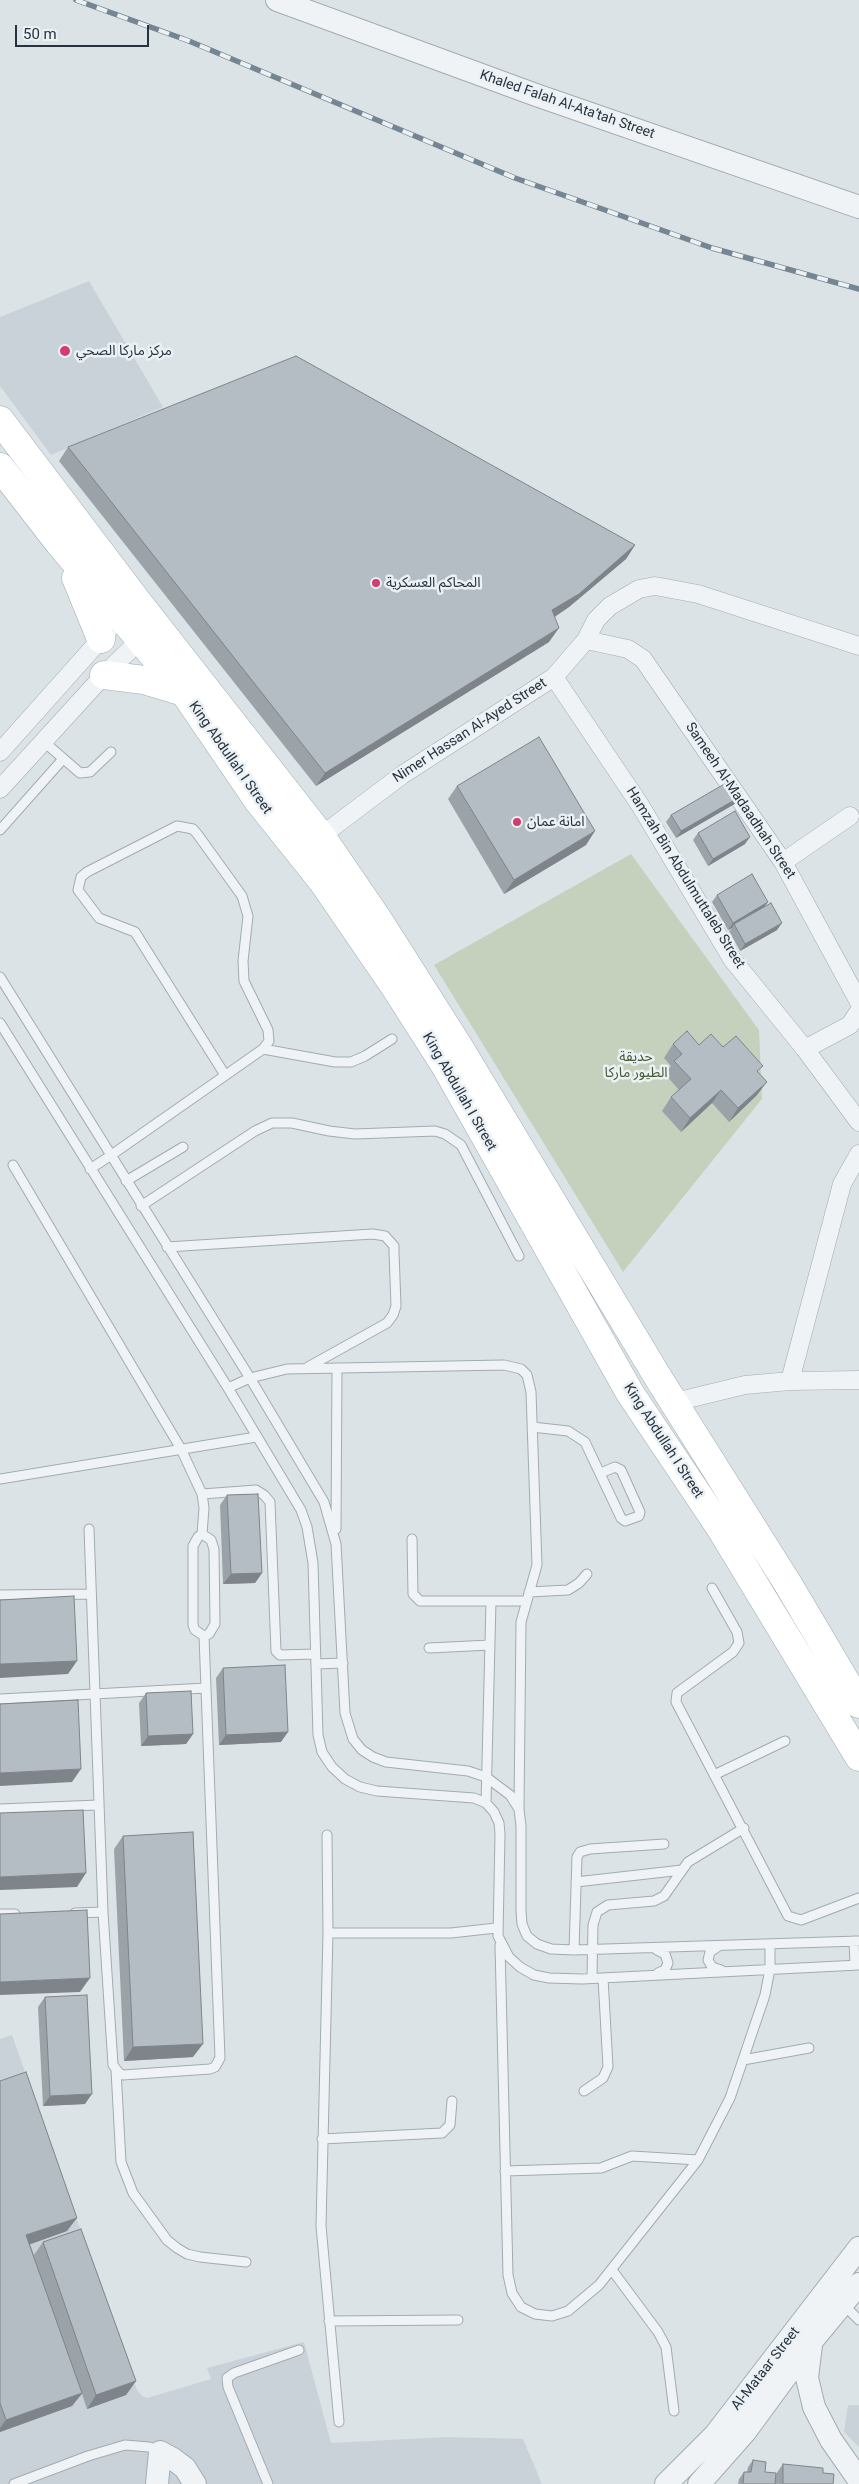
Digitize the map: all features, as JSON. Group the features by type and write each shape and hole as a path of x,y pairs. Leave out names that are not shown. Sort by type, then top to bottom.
{"main road":[{"name":"King Abdullah I Street","path":"0,420 129,609 320,836 379,921 454,1039 788,1584 859,1704"},
{"name":"King Abdullah I Street","path":"0,467 59,543 129,609"},
{"path":"59,543 86,601 101,640"},
{"name":"King Abdullah I Street","path":"147,632 184,692 260,802 317,874 359,933 446,1067 630,1393 721,1529 859,1757"},
{"path":"104,675 144,680 184,692"}],"street":[{"name":"Khaled Falah Al-Ata’tah Street","path":"277,0 536,95 859,207"},
{"name":"Nimer Hassan Al-Ayed Street","path":"320,836 402,775 554,677 586,640 596,620 610,606 639,589 656,586 698,594 859,646"},
{"path":"0,752 129,609"},
{"path":"0,788 104,675 147,632"},
{"name":"Sameeh Al-Madaadhah Street","path":"586,640 622,647 643,659 783,862 859,1002"},
{"name":"Hamzah Bin Abdulmuttaleb Street","path":"554,677 640,805 732,959 805,1049 859,1122"},
{"path":"25,724 43,741"},
{"path":"783,862 850,816"},
{"path":"805,1049 850,1025 859,1011"},
{"path":"790,1381 842,1184 859,1154"},
{"path":"675,1402 745,1385 790,1381 859,1380"},
{"name":"Al-Mataar Street","path":"666,2484 715,2435 859,2248"},
{"name":"Al-Mataar Street","path":"699,2484 745,2432 811,2342 859,2284"},
{"name":"Al-Mataar Street","path":"811,2342 807,2363 807,2378 814,2407 831,2440 859,2480"},
{"path":"156,2484 160,2452 174,2459 185,2468 195,2484"}],"lane":[{"path":"43,741 75,770 85,774 94,769 111,752"},
{"path":"0,830 63,759"},
{"path":"90,1169 263,1049 267,1045 269,1035 247,990 243,971 247,926 246,906 237,888 193,829 177,826 81,876 78,890 99,918 135,932 225,1075"},
{"path":"0,978 250,1378 324,1502 336,1544"},
{"path":"0,1023 228,1388 301,1510 307,1527 313,1563 318,1735 322,1752 332,1767 345,1779 360,1787 461,1796 486,1803 494,1812 499,1823 496,1928 500,1944 508,2275 512,2293 521,2306 535,2314 552,2316 568,2311 584,2299 612,2270 698,2160 730,2098 765,1995 770,1969 770,1944"},
{"path":"263,1049 335,1062 351,1062 366,1056 392,1039"},
{"path":"141,1206 255,1131 272,1123 292,1123 329,1131 355,1134 436,1131 445,1134 461,1145 519,1256"},
{"path":"126,1181 183,1147"},
{"path":"13,1165 181,1449 202,1494 204,1508 202,1534 192,1546 193,1625 195,1630 204,1636"},
{"path":"167,1247 373,1234 386,1236 394,1246 396,1306 393,1315 387,1323 306,1368"},
{"path":"228,1388 250,1378 287,1369 513,1366 521,1369 530,1383 537,1566 521,1622 518,1809 522,1826 522,1924 527,1936 538,1944 551,1949 574,1950 857,1941 857,1965 564,1979 534,1975 520,1967 509,1957 500,1944"},
{"path":"338,1368 336,1544 348,1727 353,1739 362,1750 373,1758 386,1762 452,1768 486,1777 510,1795 518,1809"},
{"path":"532,1428 568,1431 577,1435 585,1442 621,1518 625,1521 639,1516 640,1512 621,1470 615,1467 601,1473"},
{"path":"0,1479 256,1437"},
{"path":"202,1494 256,1490 270,1502 276,1651 283,1655 315,1654"},
{"path":"89,1529 102,1912 113,2060 116,2070 121,2162 133,2193 168,2240 177,2248 188,2254 200,2257 246,2262"},
{"path":"202,1534 213,1544 215,1624 209,1634 204,1636"},
{"path":"412,1538 413,1594 416,1598 426,1602 491,1601 568,1590 579,1583 587,1574"},
{"path":"712,1588 737,1632 739,1643 733,1652 681,1690 676,1697 676,1702 744,1828 785,1911 794,1920 801,1920 859,1898"},
{"path":"0,1596 91,1594"},
{"path":"486,1803 491,1601"},
{"path":"116,2070 128,2075 210,2069 215,2067 220,2058 204,1636"},
{"path":"429,1648 490,1644"},
{"path":"316,1664 343,1663"},
{"path":"0,1699 206,1688"},
{"path":"714,1775 785,1741"},
{"path":"0,1809 98,1805"},
{"path":"592,1978 594,1918 602,1908 608,1905 654,1901 671,1888 682,1870 696,1856 744,1828"},
{"path":"326,1834 328,1933 321,2226 338,2422"},
{"path":"574,1950 577,1857 585,1850 664,1844"},
{"path":"576,1882 682,1870"},
{"path":"65,1913 102,1912"},
{"path":"0,1914 28,1914"},
{"path":"328,1933 451,1933 496,1928"},
{"path":"719,1946 710,1952 708,1960 712,1967 722,1971"},
{"path":"654,1948 665,1954 668,1963 665,1970 654,1975"},
{"path":"584,2091 602,2078 608,2068 603,1978"},
{"path":"743,2060 809,2048"},
{"path":"322,2139 442,2133 450,2125 452,2101"},
{"path":"505,2171 601,2168 632,2156 698,2160"},
{"path":"612,2270 658,2332 666,2347 674,2411"},
{"path":"843,2304 859,2320"},
{"path":"329,2321 458,2320"},
{"path":"268,2484 228,2387 228,2378 234,2372 299,2350"},
{"path":"14,2484 88,2456 125,2445 149,2447 160,2452"}],"shaded area":[{"name":"مركز ماركا الصحي","path":"89,281 163,407 51,455 0,386 0,317"},
{"path":"12,2035 137,2390 142,2396 147,2398 211,2379 207,2368 304,2342 331,2443 448,2437 523,2439 542,2484 0,2484 0,2039"},
{"path":"848,2405 859,2405 859,2447 844,2432"}],"green space":[{"name":"حديقة الطيور ماركا","path":"631,854 759,1030 762,1099 623,1272 434,965"}],"building":[{"name":"المحاكم العسكرية","path":"296,356 635,545 579,594 552,610 559,628 325,773 68,447"},
{"name":"امانة عمان","path":"539,737 595,831 514,880 457,786"},
{"path":"733,779 743,795 681,831 671,815"},
{"path":"735,811 750,837 713,859 698,833"},
{"path":"752,874 768,902 733,923 717,895"},
{"path":"771,903 782,923 745,944 734,924"},
{"path":"687,1031 699,1045 711,1034 723,1047 736,1036 763,1066 757,1071 767,1082 738,1108 721,1090 690,1118 671,1097 691,1079 674,1061 682,1054 673,1044"},
{"path":"258,1494 262,1573 231,1574 227,1495"},
{"path":"74,1596 77,1661 0,1664 0,1600"},
{"path":"285,1665 288,1732 226,1735 223,1668"},
{"path":"191,1691 193,1734 148,1736 146,1693"},
{"path":"78,1700 81,1769 0,1773 0,1704"},
{"path":"83,1810 86,1873 0,1877 0,1813"},
{"path":"193,1832 203,2044 133,2047 123,1836"},
{"path":"87,1910 90,1978 0,1982 0,1914"},
{"path":"87,1995 92,2094 50,2096 45,1997"},
{"path":"26,2072 77,2218 26,2235 82,2393 6,2420 0,2403 0,2081"},
{"path":"81,2229 136,2381 96,2395 43,2242"},
{"path":"753,2460 766,2462 765,2472 776,2473 775,2484 743,2484 744,2472 751,2472"},
{"path":"783,2464 823,2468 823,2473 834,2474 833,2484 783,2484"}],"railway":[{"path":"76,0 189,41 515,178 712,248 859,289"}],"place":[{"name":"مركز ماركا الصحي","path":"65,351"},
{"name":"المحاكم العسكرية","path":"376,583"},
{"name":"امانة عمان","path":"517,822"}]}
